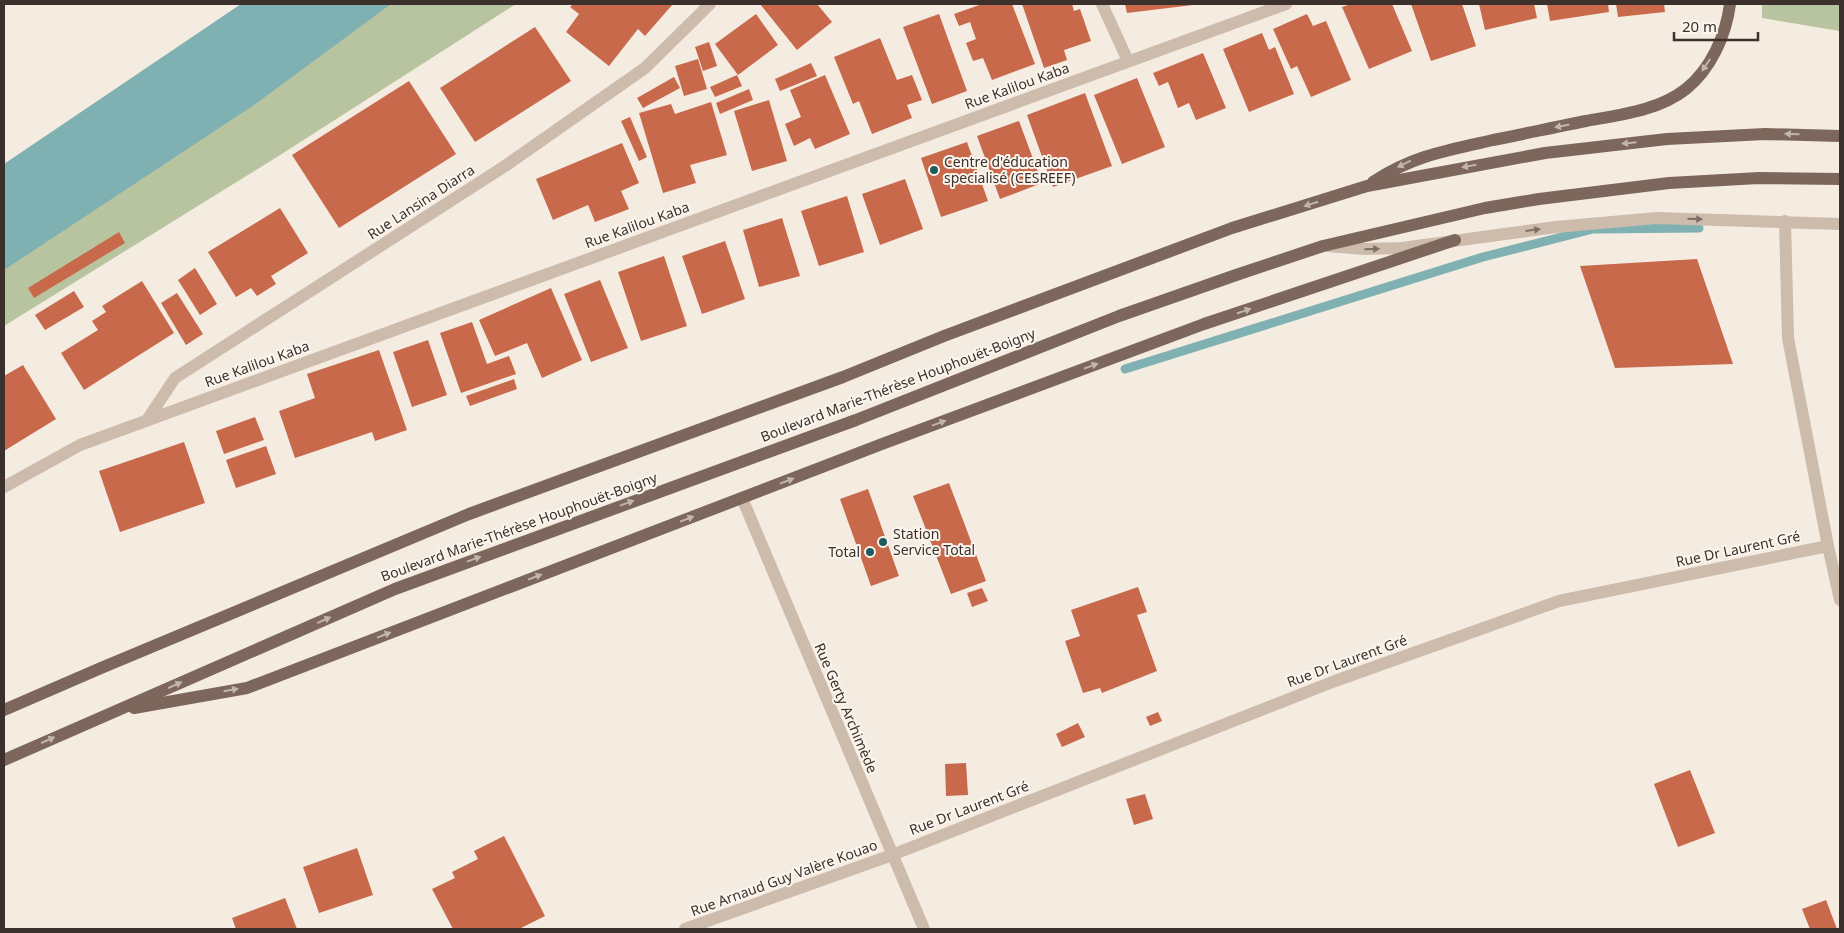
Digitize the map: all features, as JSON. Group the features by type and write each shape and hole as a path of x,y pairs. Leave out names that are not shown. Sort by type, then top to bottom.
{"main road":[{"path":"1367,186 1406,163 1428,155 1642,110 1674,96 1697,78 1706,66 1723,35 1730,4"},
{"name":"Boulevard Marie-Thérèse Houphouët-Boigny","path":"4,710 469,514 843,377 953,333 1232,228 1367,186 1545,152 1667,139 1765,134 1840,136"},
{"name":"Boulevard Marie-Thérèse Houphouët-Boigny","path":"4,760 395,589 856,420 1119,316 1323,246 1485,208 1539,199 1669,183 1759,178 1840,179"},
{"path":"114,711 247,688 742,498 1204,324 1455,240"}],"street":[{"name":"Rue Lansina Diarra","path":"147,420 175,378 497,171 645,68 710,4"},
{"path":"1102,4 1128,61"},
{"name":"Rue Kalilou Kaba","path":"4,487 80,445 1286,4"},
{"path":"1323,246 1365,249 1402,248 1556,227 1657,218 1840,224"},
{"path":"1785,221 1788,338 1840,600"},
{"name":"Rue Gerty Archimède","path":"742,498 924,929"},
{"name":"Rue Dr Laurent Gré","path":"892,854 1335,681 1559,601 1828,546"},
{"name":"Rue Arnaud Guy Valère Kouao","path":"685,929 892,854"}],"green space":[{"path":"332,4 516,4 277,157 4,326 4,217"},
{"path":"1762,4 1840,4 1840,31 1762,18"}],"water":[{"path":"241,4 391,4 254,105 4,270 4,164"}],"building":[{"path":"573,4 673,4 645,36 638,29 609,66 566,32 579,14 570,7"},
{"path":"760,4 817,4 832,22 797,50"},
{"path":"982,4 1012,4 1035,64 992,80 983,58 973,61 966,43 976,39 970,22 959,26 954,14"},
{"path":"1022,4 1072,4 1074,11 1080,9 1091,41 1064,50 1067,60 1044,68"},
{"path":"1125,4 1193,4 1193,5 1127,13"},
{"path":"1351,4 1392,4 1412,51 1369,69 1342,7"},
{"path":"1411,4 1462,4 1476,46 1431,61"},
{"path":"1479,4 1534,4 1537,18 1485,30"},
{"path":"1547,4 1608,4 1609,12 1550,21"},
{"path":"1616,4 1664,4 1665,12 1618,17"},
{"path":"756,14 778,45 738,75 715,44"},
{"path":"939,14 967,91 932,104 903,27"},
{"path":"1307,14 1313,26 1326,21 1351,80 1311,97 1297,66 1291,69 1273,29"},
{"path":"535,27 571,81 475,142 440,88"},
{"path":"1262,33 1269,50 1275,47 1294,94 1249,112 1223,49"},
{"path":"880,38 897,80 912,75 922,100 907,105 912,118 872,134 859,101 853,104 834,57"},
{"path":"709,42 717,66 703,71 695,47"},
{"path":"1203,53 1226,108 1196,120 1189,103 1178,108 1168,82 1159,86 1153,73"},
{"path":"698,59 707,89 684,96 675,66"},
{"path":"811,63 817,76 780,91 775,79"},
{"path":"737,75 742,86 715,97 710,87"},
{"path":"825,75 850,134 815,149 810,138 794,146 785,124 801,117 790,90"},
{"path":"674,77 680,88 643,108 637,98"},
{"path":"1137,78 1165,147 1122,164 1094,95"},
{"path":"409,81 456,154 339,228 292,155"},
{"path":"749,89 753,100 720,114 716,103"},
{"path":"1085,93 1112,166 1053,187 1027,115"},
{"path":"769,100 787,161 752,171 734,111"},
{"path":"711,102 727,155 690,165 696,183 663,193 639,113 671,104 675,114"},
{"path":"630,117 647,157 639,161 621,121"},
{"path":"1019,121 1042,183 1000,199 977,136"},
{"path":"967,142 988,201 941,217 921,158"},
{"path":"622,143 639,183 621,191 629,209 595,222 588,205 553,220 536,179"},
{"path":"905,179 923,229 880,245 862,194"},
{"path":"847,196 864,252 819,266 801,211"},
{"path":"280,208 308,253 271,276 276,284 257,296 251,288 236,297 208,252"},
{"path":"782,218 800,276 759,287 743,230"},
{"path":"119,232 125,243 34,298 28,288"},
{"path":"725,241 745,299 702,314 682,256"},
{"path":"664,256 687,326 641,341 618,272"},
{"path":"1697,259 1733,364 1615,368 1580,266"},
{"path":"195,268 217,304 200,315 178,280"},
{"path":"600,280 628,348 591,362 564,294"},
{"path":"142,281 174,333 84,390 61,353 98,330 92,321 106,312 102,306"},
{"path":"551,288 582,360 542,378 527,343 495,356 479,320"},
{"path":"74,291 84,307 45,330 35,315"},
{"path":"177,293 203,334 186,345 161,303"},
{"path":"472,322 487,364 509,356 516,374 461,393 440,333"},
{"path":"428,340 447,395 412,407 393,352"},
{"path":"379,350 407,430 375,441 372,432 295,458 279,411 315,398 307,374"},
{"path":"23,365 56,419 4,451 4,376"},
{"path":"514,379 517,389 470,406 466,396"},
{"path":"255,417 264,440 224,454 216,431"},
{"path":"184,442 205,503 120,532 99,471"},
{"path":"266,446 276,474 236,488 226,460"},
{"path":"949,483 986,581 951,594 913,496"},
{"path":"868,489 899,576 871,586 840,499"},
{"path":"1138,587 1147,612 1137,615 1157,671 1102,693 1100,688 1083,693 1065,641 1080,636 1071,610"},
{"path":"982,588 988,601 972,607 967,593"},
{"path":"1158,712 1162,721 1150,726 1146,717"},
{"path":"1078,723 1085,737 1062,747 1056,734"},
{"path":"966,763 968,795 946,796 945,764"},
{"path":"1690,770 1715,833 1678,847 1654,784"},
{"path":"1145,794 1153,819 1134,825 1126,799"},
{"path":"504,836 545,916 519,929 453,929 432,889 455,878 452,872 478,859 474,851"},
{"path":"357,848 373,895 319,913 303,867"},
{"path":"285,898 297,929 236,929 232,918"},
{"path":"1826,900 1837,929 1810,929 1802,909"}],"waterway":[{"path":"1125,369 1483,257 1593,229 1699,228"}],"place":[{"name":"Centre d'éducation specialisé (CESREEF)","path":"934,170"},
{"name":"Station Service Total","path":"883,542"},
{"name":"Total","path":"870,552"}]}
